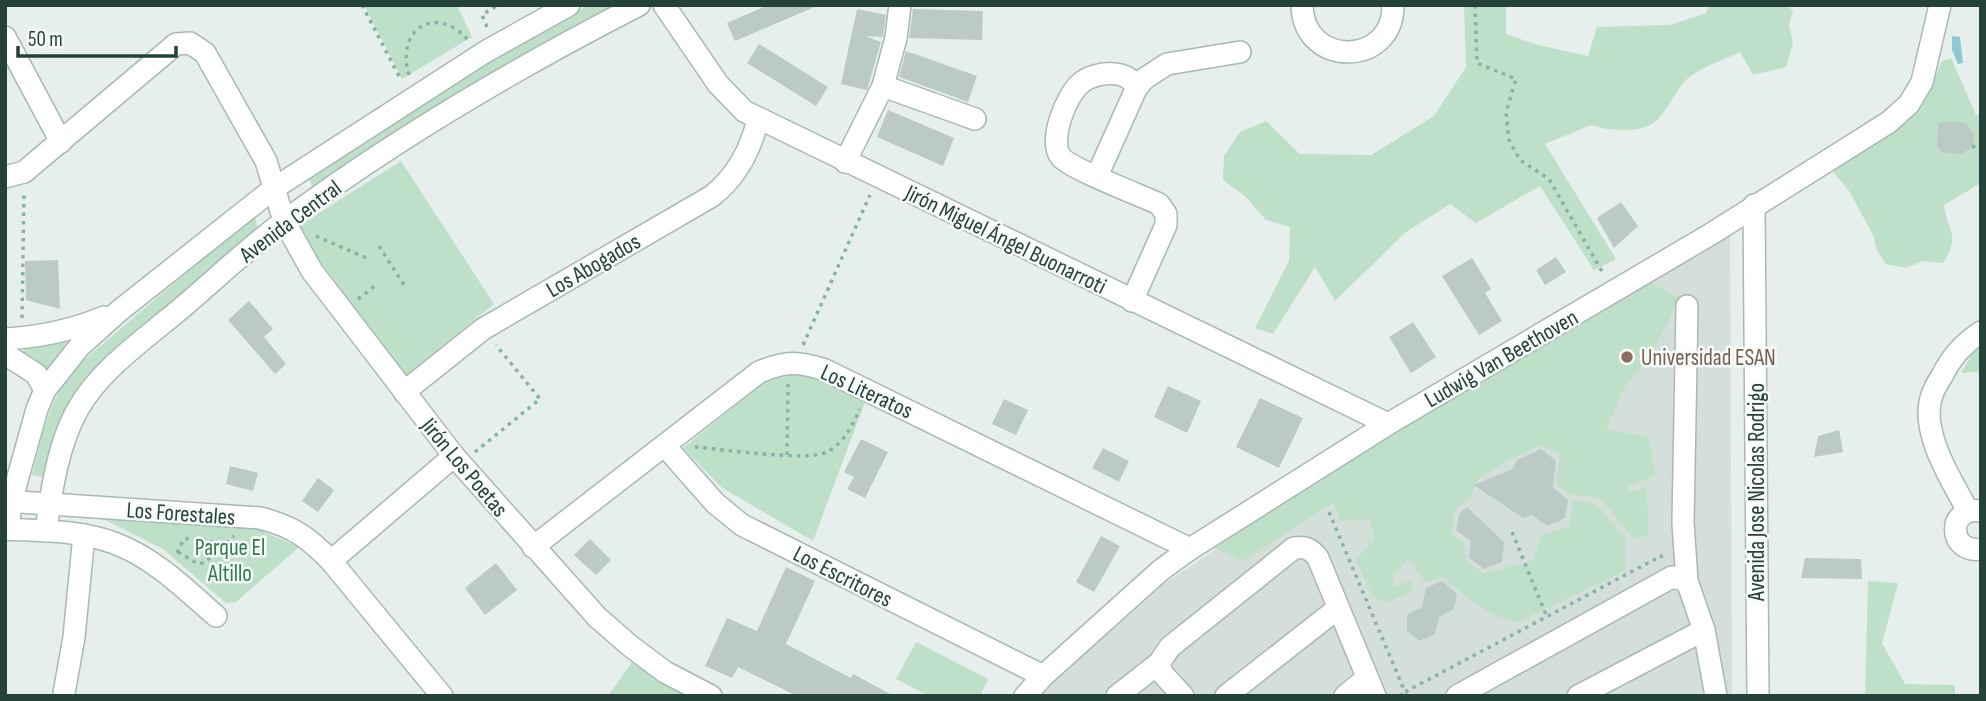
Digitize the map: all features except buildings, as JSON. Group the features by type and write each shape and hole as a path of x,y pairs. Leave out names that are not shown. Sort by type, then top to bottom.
{"street":[{"name":"Avenida Central","path":"6,529 8,502 37,409 45,390 79,347 119,311 273,189 485,52 569,5"},
{"name":"Avenida Central","path":"46,531 49,505 71,425 79,408 92,389 144,340 284,221 391,146 501,79 639,5"},
{"name":"Jirón Miguel Ángel Buonarroti","path":"664,5 726,94 744,111 1388,425"},
{"path":"845,162 883,86 900,5"},
{"path":"1302,5 1302,16 1313,37 1331,50 1345,53 1373,46 1384,36 1391,23 1393,5"},
{"name":"Ludwig Van Beethoven","path":"1025,696 1043,676 1161,570 1190,549 1388,425 1711,234 1889,122 1909,104 1922,82 1940,5"},
{"path":"5,37 61,142"},
{"name":"Jirón Los Poetas","path":"15,175 61,142 176,44 190,43 205,53 265,162 284,221 312,271 457,460 597,617 665,672 711,696"},
{"path":"1097,176 1136,89 1150,75 1167,64 1240,52"},
{"path":"1132,301 1166,225 1166,214 1159,204 1065,161 1055,145 1055,136 1075,89 1087,79 1110,74 1125,75 1135,82 1136,89"},
{"path":"883,86 975,119"},
{"name":"Los Abogados","path":"404,392 483,329 712,196 732,176 754,136 758,119"},
{"name":"Avenida Jose Nicolas Rodrigo","path":"1754,205 1758,696"},
{"path":"1687,306 1683,523 1679,579 1704,630 1716,696"},
{"path":"13,338 78,328 119,311"},
{"path":"1979,554 1962,545 1955,533 1958,520 1974,511 1947,473 1929,419 1931,397 1946,368 1968,340 1981,332"},
{"path":"5,354 36,374 45,390"},
{"name":"Los Literatos","path":"533,547 669,449 759,372 779,364 802,362 825,370 1190,549"},
{"name":"Los Escritores","path":"669,449 715,503 742,525 1043,676"},
{"path":"331,561 457,460"},
{"name":"Los Forestales","path":"8,502 254,518 296,530 312,541 331,561 442,696"},
{"path":"6,529 84,535 115,543 166,573 216,616"},
{"path":"64,693 74,638 84,535"},
{"path":"1117,696 1159,663 1170,647 1294,548 1308,548 1318,558 1371,687 1345,696"},
{"path":"1457,696 1679,579"},
{"path":"1226,696 1338,609"},
{"path":"1578,696 1704,630"},
{"path":"1159,663 1162,673 1183,696"}],"path":[{"path":"362,5 401,80"},
{"path":"488,28 482,15 499,5"},
{"path":"1475,5 1477,63 1516,79 1506,112 1509,140 1520,160 1549,179 1614,292"},
{"path":"409,75 406,51 411,36 421,26 436,22 451,24 468,40"},
{"path":"1972,147 1981,146"},
{"path":"13,338 15,175"},
{"path":"787,455 788,377 877,177"},
{"path":"315,235 369,260"},
{"path":"379,246 406,288"},
{"path":"357,300 376,285"},
{"path":"457,460 540,399 483,329"},
{"path":"669,449 681,446 787,455 820,455 828,452 850,430 868,391"},
{"path":"1329,512 1406,694"},
{"path":"178,552 198,564 204,563 254,518"},
{"path":"1512,532 1547,617"},
{"path":"166,573 184,539 197,538 224,545"},
{"path":"1400,696 1661,556 1679,579"}],"shaded area":[{"name":"Universidad ESAN","path":"1730,236 1732,696 1038,696 1164,584 1319,479"}],"green space":[{"path":"364,5 457,5 472,37 402,79"},
{"path":"589,5 622,5 314,190 307,175 490,60"},
{"path":"1464,5 1506,5 1506,34 1538,45 1588,56 1597,27 1670,25 1706,13 1709,5 1787,5 1793,11 1789,25 1793,43 1786,67 1753,75 1740,52 1699,71 1687,79 1658,119 1643,128 1616,130 1591,125 1545,144 1616,259 1594,270 1540,186 1476,223 1450,204 1406,232 1335,301 1315,267 1273,334 1255,328 1289,261 1290,227 1266,220 1245,196 1223,180 1224,156 1240,132 1266,121 1300,154 1371,155 1434,116 1466,67"},
{"path":"1951,58 1976,115 1981,115 1981,183 1944,205 1952,240 1943,263 1923,261 1906,268 1886,264 1849,191 1827,164 1904,121 1922,106 1942,61"},
{"path":"401,161 494,304 405,376 297,227"},
{"path":"254,215 259,232 92,375 76,392 68,407 47,478 32,475 53,405 77,366"},
{"path":"1646,280 1680,298 1650,357 1624,388 1606,429 1649,437 1655,475 1628,487 1628,494 1647,486 1648,536 1632,538 1601,498 1568,494 1556,484 1560,453 1541,445 1479,478 1469,499 1454,511 1452,535 1463,542 1468,563 1484,573 1532,561 1542,535 1570,526 1573,501 1594,503 1626,538 1626,570 1518,622 1487,611 1443,577 1425,582 1409,558 1393,576 1393,587 1412,580 1413,591 1386,603 1372,596 1356,560 1375,539 1370,520 1341,521 1333,503 1242,561 1212,546"},
{"path":"75,341 50,368 45,369 23,352 25,345"},
{"path":"1981,343 1981,371 1961,373 1977,346"},
{"path":"776,372 807,372 865,402 813,541 721,487 683,448"},
{"name":"Parque El Altillo","path":"97,516 258,529 299,547 236,602 226,603 163,549"},
{"path":"1868,581 1898,583 1882,643 1905,684 1955,685 1955,696 1865,696"},
{"path":"916,642 988,679 980,696 929,696 896,679"},
{"path":"632,662 694,696 608,696"}],"water":[{"path":"1952,36 1960,37 1963,63 1958,64 1952,50"}],"place":[{"name":"Universidad ESAN","path":"1627,357"}]}
